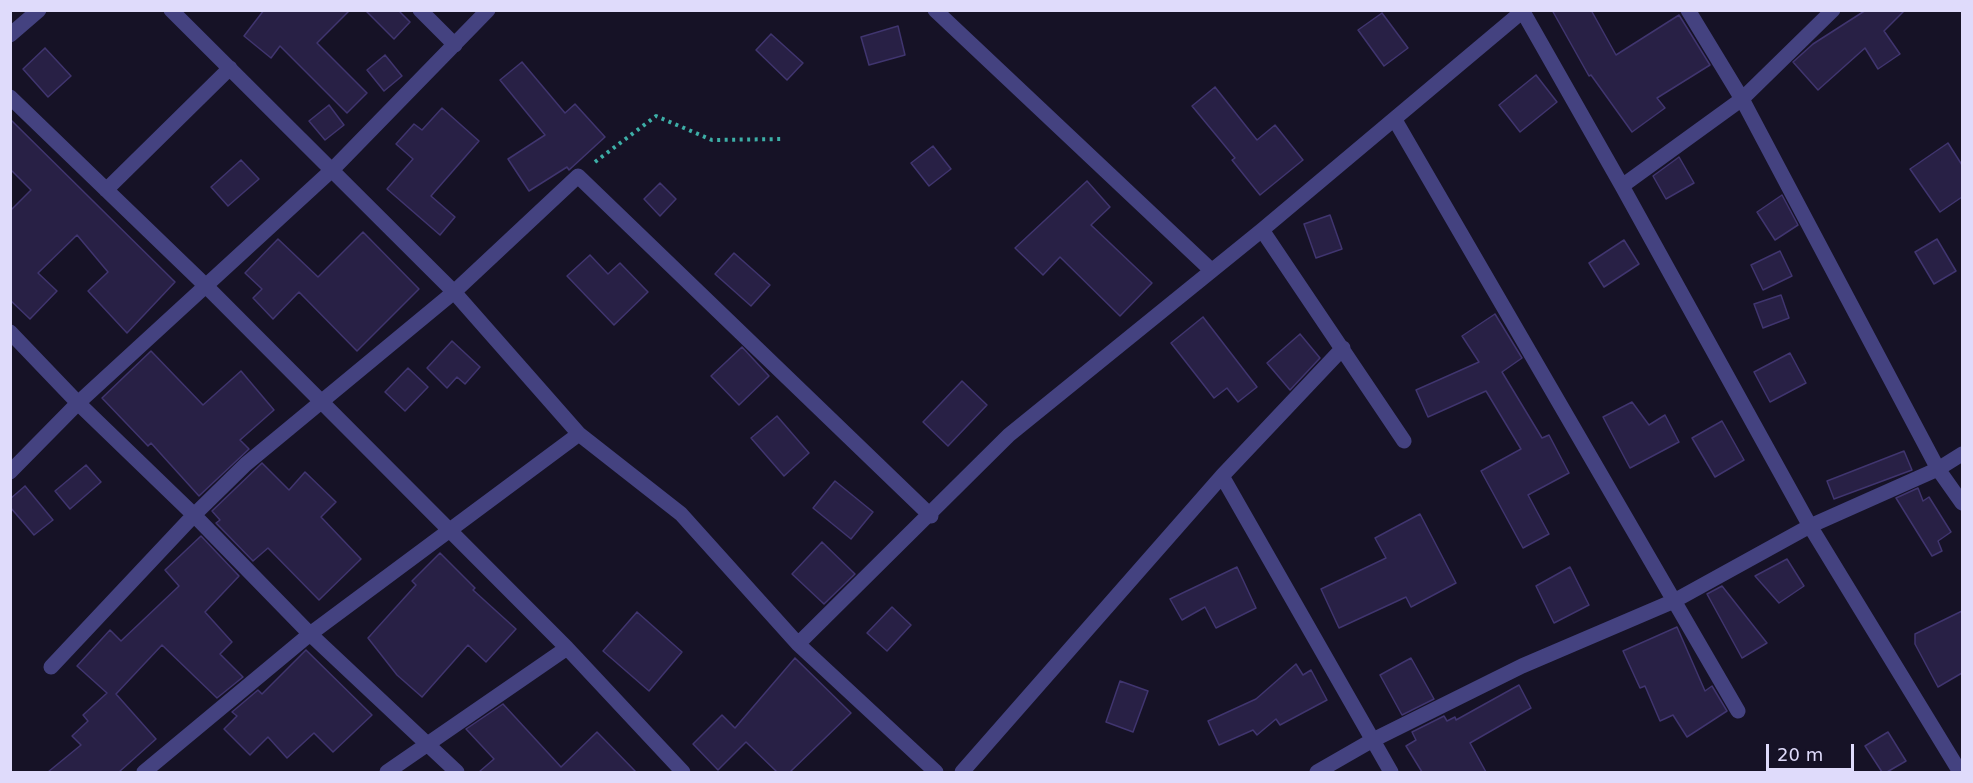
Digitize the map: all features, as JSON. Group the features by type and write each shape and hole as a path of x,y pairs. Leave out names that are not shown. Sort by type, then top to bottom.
{"street":[{"path":"10,35 39,10"},
{"path":"171,10 454,292 579,434 681,514 798,644 936,772"},
{"path":"420,10 455,45"},
{"path":"10,472 78,403 333,169 488,10"},
{"path":"935,10 1211,270"},
{"path":"1688,10 1742,99 1938,469 1962,503"},
{"path":"1622,186 1742,99 1833,10"},
{"path":"798,644 931,516 1009,435 1262,230 1523,11 1810,526 1960,772"},
{"path":"106,190 230,68"},
{"path":"10,97 206,286 449,529 567,648 684,772"},
{"path":"1395,120 1738,711"},
{"path":"51,667 194,515 246,464 454,292 578,176 931,516"},
{"path":"1262,230 1404,441"},
{"path":"10,332 310,634 429,743 457,772"},
{"path":"962,772 1222,476 1343,348"},
{"path":"144,772 310,634 579,434"},
{"path":"1317,772 1371,741 1522,666 1674,601 1810,526 1938,469 1962,454"},
{"path":"1222,476 1371,741 1392,772"},
{"path":"387,772 567,648"}],"path":[{"path":"578,176 656,116 712,140 783,139"}],"building":[{"path":"264,10 350,10 317,43 367,93 347,113 280,46 271,58 244,36"},
{"path":"365,10 398,10 410,22 394,39"},
{"path":"1552,10 1591,10 1616,55 1679,15 1710,65 1657,98 1665,108 1632,132 1591,75 1589,76"},
{"path":"1866,10 1905,10 1884,31 1900,54 1878,69 1865,48 1818,90 1793,62 1813,44"},
{"path":"1382,13 1408,48 1384,66 1358,30"},
{"path":"898,26 905,55 869,65 861,37"},
{"path":"771,34 803,63 787,80 756,50"},
{"path":"45,48 71,76 48,97 23,69"},
{"path":"385,55 402,76 384,91 367,70"},
{"path":"522,62 565,113 575,104 605,137 569,170 567,167 529,191 508,159 545,135 500,80"},
{"path":"1536,75 1557,102 1520,132 1499,105"},
{"path":"1215,87 1257,140 1275,125 1303,160 1260,195 1232,160 1235,158 1192,106"},
{"path":"329,105 344,125 325,140 309,121"},
{"path":"442,108 479,141 431,196 455,217 440,235 387,189 413,159 396,144 414,124 422,130"},
{"path":"10,119 175,282 127,333 88,291 108,272 77,235 38,273 57,291 30,319 10,300 10,211 31,190 10,169"},
{"path":"1948,143 1962,165 1962,197 1940,212 1910,169"},
{"path":"933,146 951,169 929,186 911,163"},
{"path":"1679,157 1694,183 1666,199 1653,176"},
{"path":"241,160 259,179 228,206 211,187"},
{"path":"1087,181 1110,207 1091,225 1152,283 1120,316 1060,257 1043,275 1015,248"},
{"path":"660,183 676,199 660,216 644,199"},
{"path":"1782,195 1798,225 1775,240 1757,212"},
{"path":"1330,215 1342,249 1316,258 1304,224"},
{"path":"363,232 419,289 357,351 299,292 273,319 253,298 262,289 245,273 278,239 318,277"},
{"path":"1937,239 1956,271 1934,284 1915,252"},
{"path":"1624,240 1639,264 1604,287 1589,263"},
{"path":"1780,251 1792,276 1763,290 1751,265"},
{"path":"734,253 770,285 751,306 715,274"},
{"path":"590,255 608,274 620,263 648,292 614,325 567,276"},
{"path":"1781,295 1789,318 1763,328 1754,304"},
{"path":"1495,314 1522,358 1502,372 1542,438 1549,435 1569,473 1528,495 1549,534 1523,548 1481,471 1521,449 1486,391 1428,417 1416,390 1479,362 1462,336"},
{"path":"1203,317 1257,387 1238,402 1227,388 1214,398 1171,343"},
{"path":"1300,334 1320,358 1290,390 1267,363"},
{"path":"452,341 480,367 465,384 457,377 447,388 427,368"},
{"path":"742,347 769,376 739,405 711,376"},
{"path":"151,351 203,405 241,371 274,410 240,440 249,449 199,496 151,443 148,446 102,398"},
{"path":"1790,353 1806,383 1770,402 1754,372"},
{"path":"408,368 428,387 405,411 385,392"},
{"path":"962,381 987,405 948,446 923,422"},
{"path":"1632,402 1649,425 1665,415 1679,442 1630,468 1603,417"},
{"path":"777,416 809,453 784,476 751,438"},
{"path":"1722,421 1744,460 1715,477 1692,438"},
{"path":"1904,451 1912,470 1834,499 1827,481"},
{"path":"262,463 289,490 305,472 336,502 321,517 361,559 319,600 268,548 253,561 216,523 220,520 212,511"},
{"path":"86,465 101,482 70,509 55,491"},
{"path":"835,481 873,512 851,539 813,508"},
{"path":"25,486 53,520 34,535 10,507 10,499"},
{"path":"1918,488 1923,501 1929,497 1951,532 1938,541 1942,551 1932,556 1896,498"},
{"path":"1420,514 1456,583 1411,607 1406,597 1339,628 1321,589 1386,558 1375,538"},
{"path":"201,536 239,576 205,612 232,642 220,654 243,677 217,698 162,645 116,694 156,739 119,772 48,772 81,745 72,736 88,721 83,715 107,693 77,666 110,630 121,641 179,586 165,570"},
{"path":"822,542 855,574 824,604 792,574"},
{"path":"440,553 475,588 473,590 516,629 486,662 468,645 422,697 397,675 368,638 416,585 412,581"},
{"path":"1787,559 1804,586 1779,603 1755,576"},
{"path":"1237,567 1256,608 1216,628 1205,607 1182,620 1170,599"},
{"path":"1570,567 1589,605 1554,623 1536,586"},
{"path":"1722,586 1767,643 1742,658 1707,594"},
{"path":"892,607 911,625 887,651 867,633"},
{"path":"1962,611 1962,673 1938,687 1915,644 1915,634"},
{"path":"637,612 682,652 649,691 603,651"},
{"path":"1677,627 1705,691 1712,686 1727,711 1687,737 1673,715 1660,721 1645,686 1640,688 1623,651"},
{"path":"306,650 372,715 333,752 314,733 287,758 268,737 250,755 224,729 237,716 232,712 258,690 262,694"},
{"path":"795,658 851,713 790,772 777,772 746,742 718,770 693,744 722,715 735,728"},
{"path":"1411,658 1434,699 1402,715 1380,675"},
{"path":"1296,664 1303,675 1311,670 1327,700 1280,725 1276,719 1257,735 1253,730 1219,745 1208,721 1256,699"},
{"path":"1120,681 1148,691 1133,732 1106,722"},
{"path":"1519,685 1531,708 1470,743 1486,772 1422,772 1406,746 1416,740 1412,732 1444,716 1447,721 1455,717 1456,720"},
{"path":"503,704 561,767 597,732 636,772 479,772 494,759 466,729"},
{"path":"1888,732 1906,761 1887,772 1882,772 1865,746"}]}
